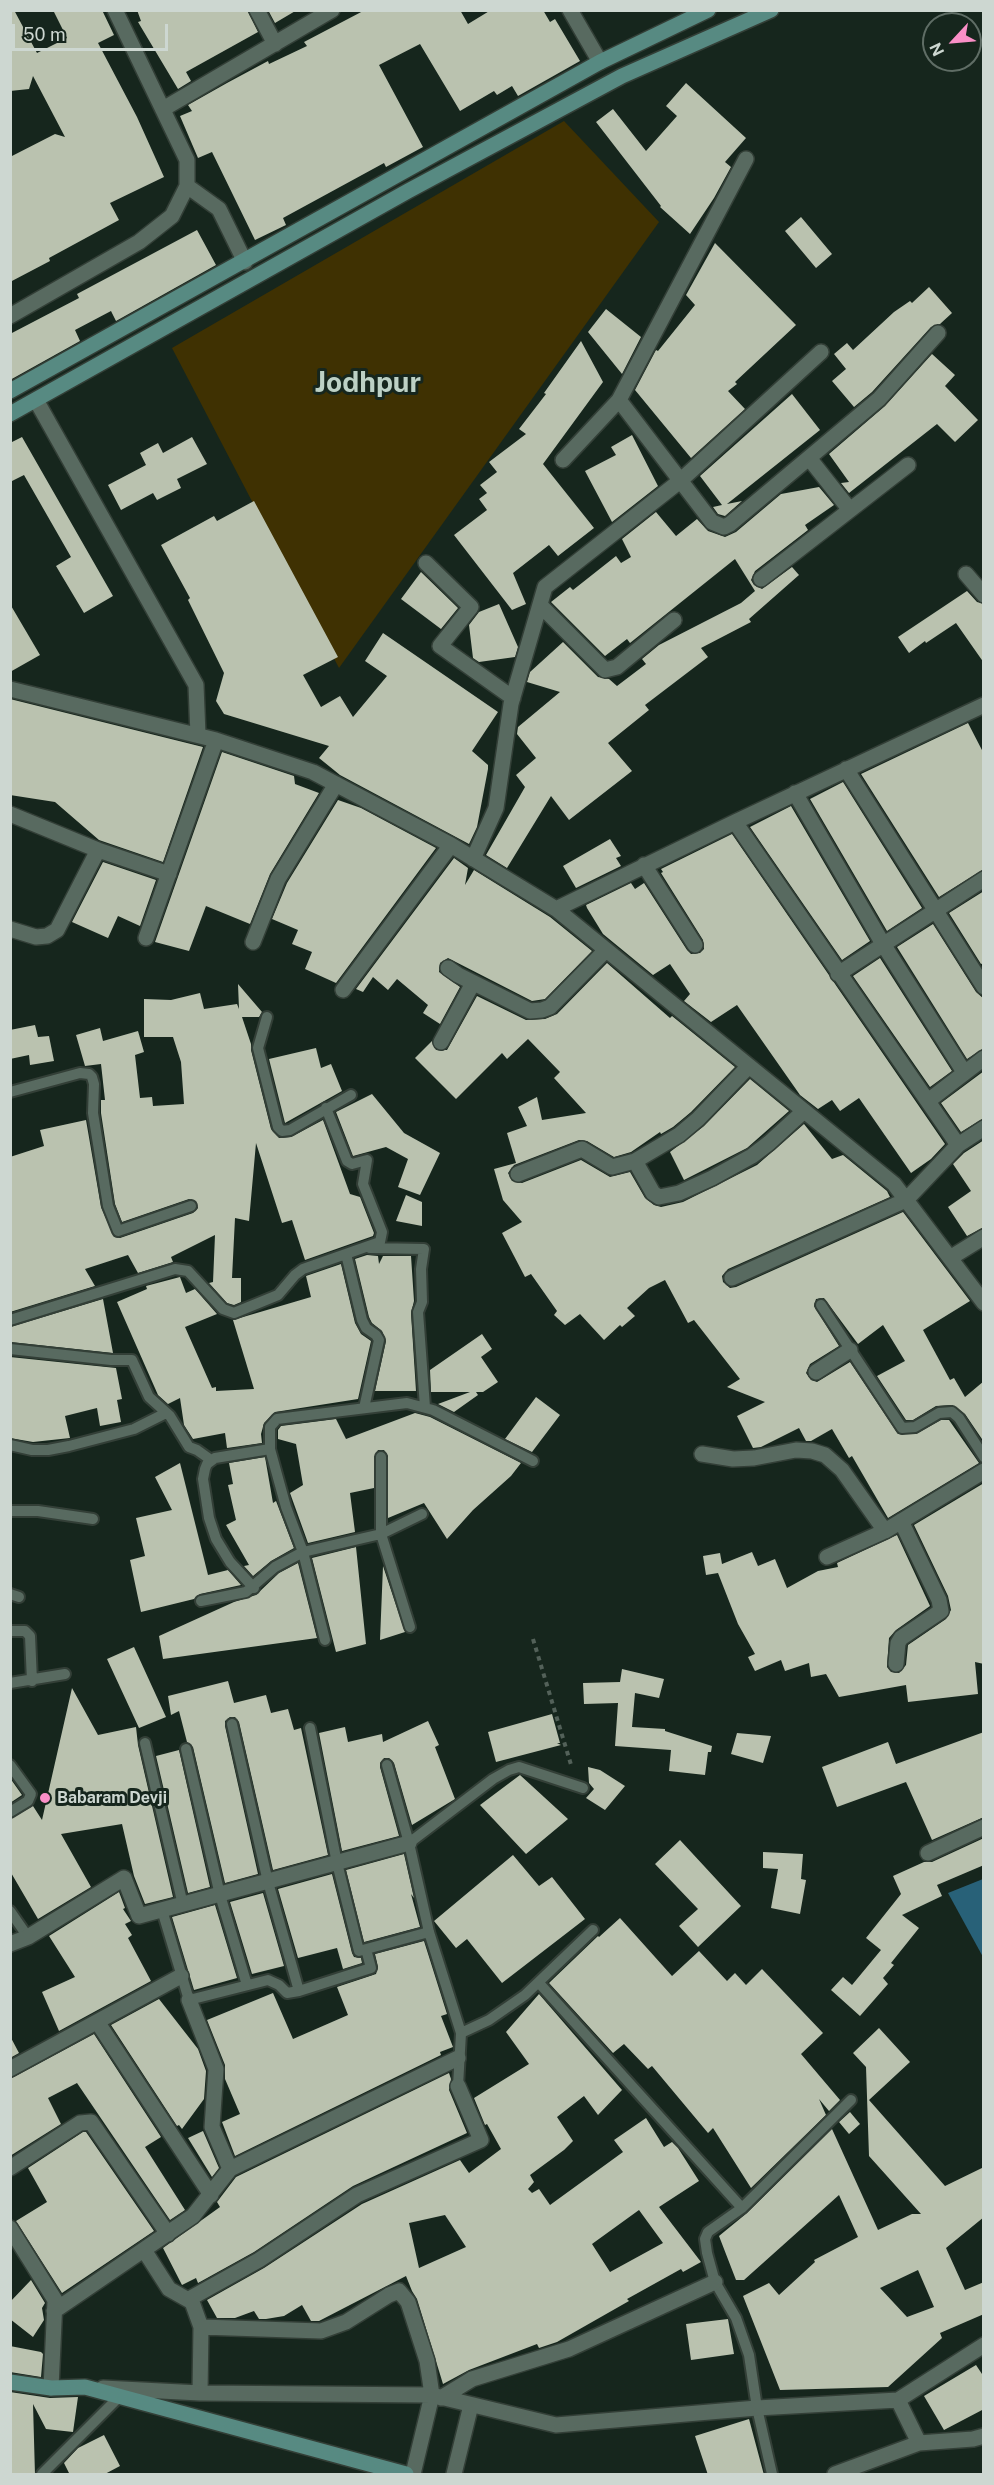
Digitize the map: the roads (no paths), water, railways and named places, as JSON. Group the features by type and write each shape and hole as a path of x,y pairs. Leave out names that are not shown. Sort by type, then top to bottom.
{"street":[{"path":"10,316 140,242 172,216 188,186 187,160 116,10"},
{"path":"257,10 275,44"},
{"path":"163,109 332,10"},
{"path":"570,10 600,62"},
{"path":"10,391 600,62 708,10"},
{"path":"10,414 408,191 621,76 771,10"},
{"path":"563,460 620,400 746,159"},
{"path":"188,186 219,209 245,262"},
{"path":"620,400 712,522 724,527 879,399 938,333"},
{"path":"473,859 496,808 513,698 545,586 680,481 821,352"},
{"path":"36,400 196,685 198,735"},
{"path":"809,458 850,510"},
{"path":"760,579 908,465"},
{"path":"426,563 471,607 440,646 513,698"},
{"path":"966,574 984,595"},
{"path":"540,605 605,670 617,667 674,620"},
{"path":"10,689 198,735 313,772 451,845 556,909 894,1184 984,1303"},
{"path":"556,909 979,707 984,722"},
{"path":"146,938 216,740"},
{"path":"846,769 984,987"},
{"path":"253,942 278,879 336,784"},
{"path":"795,793 882,944 964,1072"},
{"path":"10,814 98,850 169,874"},
{"path":"735,822 958,1145"},
{"path":"343,990 451,845"},
{"path":"10,929 36,937 47,936 57,930 98,850"},
{"path":"644,865 695,945"},
{"path":"838,974 984,879"},
{"path":"448,968 473,983 531,1011 542,1010 550,1007 606,950"},
{"path":"441,1042 473,983"},
{"path":"928,1101 984,1058"},
{"path":"518,1174 582,1149 612,1167 635,1161 679,1135 698,1119 749,1066"},
{"path":"635,1161 653,1193 659,1197 679,1193 752,1156 804,1111"},
{"path":"732,1278 906,1200 958,1145 984,1128"},
{"path":"950,1258 984,1237"},
{"path":"816,1371 850,1350"},
{"path":"702,1454 733,1459 754,1458 796,1450 825,1455 842,1470 885,1531"},
{"path":"828,1557 885,1531 984,1471"},
{"path":"896,1664 898,1643 901,1638 941,1611 939,1600 901,1521"},
{"path":"928,1852 984,1827"},
{"path":"10,1944 28,1937 124,1878 140,1916 409,1844"},
{"path":"10,2069 182,1976"},
{"path":"189,2000 216,2069 212,2127 230,2169"},
{"path":"98,2023 211,2194"},
{"path":"54,2311 193,2216 230,2169 458,2058"},
{"path":"189,2299 259,2260 357,2195 481,2140 458,2086"},
{"path":"10,2168 80,2123 91,2122 168,2234"},
{"path":"10,2229 55,2300 51,2388"},
{"path":"144,2250 169,2289 189,2299 194,2307 201,2327 200,2393"},
{"path":"436,2396 472,2379 569,2349 715,2282"},
{"path":"201,2327 321,2331 346,2322 399,2291 408,2302 436,2396 412,2475"},
{"path":"10,2382 51,2388 85,2387 200,2393 436,2396 556,2426 757,2408 898,2400 984,2345"},
{"path":"85,2387 406,2475"},
{"path":"898,2400 918,2443"},
{"path":"454,2475 471,2405"},
{"path":"835,2475 918,2443 973,2439 984,2436"}],"lane":[{"path":"267,1017 258,1048 278,1126 282,1131 290,1130 351,1095"},
{"path":"10,1092 80,1073 89,1074 92,1077 94,1084 93,1113 108,1206 118,1231 191,1206"},
{"path":"10,1320 175,1269 188,1271 223,1309 234,1313 278,1295 303,1269 380,1242 382,1232 363,1184 367,1160 352,1164 347,1161 326,1108"},
{"path":"361,1248 424,1249 421,1269 422,1302 418,1312 425,1407"},
{"path":"345,1254 362,1320 379,1340 364,1408"},
{"path":"821,1305 902,1428 915,1427 939,1413 952,1412 959,1418 984,1457"},
{"path":"10,1349 111,1360 132,1360 149,1397 166,1413 189,1447 211,1460"},
{"path":"325,1640 303,1552 286,1507 270,1449 270,1427 277,1419 407,1403 425,1407 533,1461"},
{"path":"10,1445 32,1450 69,1446 134,1429 166,1413"},
{"path":"254,1588 222,1550 213,1531 204,1479 205,1469 211,1460 224,1456 270,1449"},
{"path":"381,1457 381,1534 410,1627"},
{"path":"10,1510 38,1511 93,1519"},
{"path":"201,1601 241,1594 254,1588 275,1566 303,1552 381,1534 422,1514"},
{"path":"10,1631 25,1631 30,1636 32,1681"},
{"path":"10,1683 64,1674"},
{"path":"232,1724 268,1882 299,1991"},
{"path":"310,1728 359,1951 429,1932"},
{"path":"144,1743 183,1905"},
{"path":"186,1749 220,1895 247,1985"},
{"path":"10,1765 31,1794 28,1801 10,1812"},
{"path":"387,1765 409,1844 429,1932 461,2033 458,2086"},
{"path":"409,1844 493,1779 509,1770 519,1767 580,1787"},
{"path":"162,1910 189,2000 268,1980 279,1984 287,1993 299,1991 371,1968 366,1949"},
{"path":"10,1911 28,1937"},
{"path":"461,2033 489,2020 539,1983 593,1930"},
{"path":"539,1983 742,2208"},
{"path":"772,2475 757,2408 749,2355 736,2318 715,2282 705,2239 708,2232 742,2208 851,2100"},
{"path":"42,2475 119,2397"}],"water":[{"path":"983,1879 983,1957 948,1893"}],"place":[{"name":"Babaram Devji","path":"45,1798"}],"district":[{"name":"Jodhpur","path":"368,383"}]}
